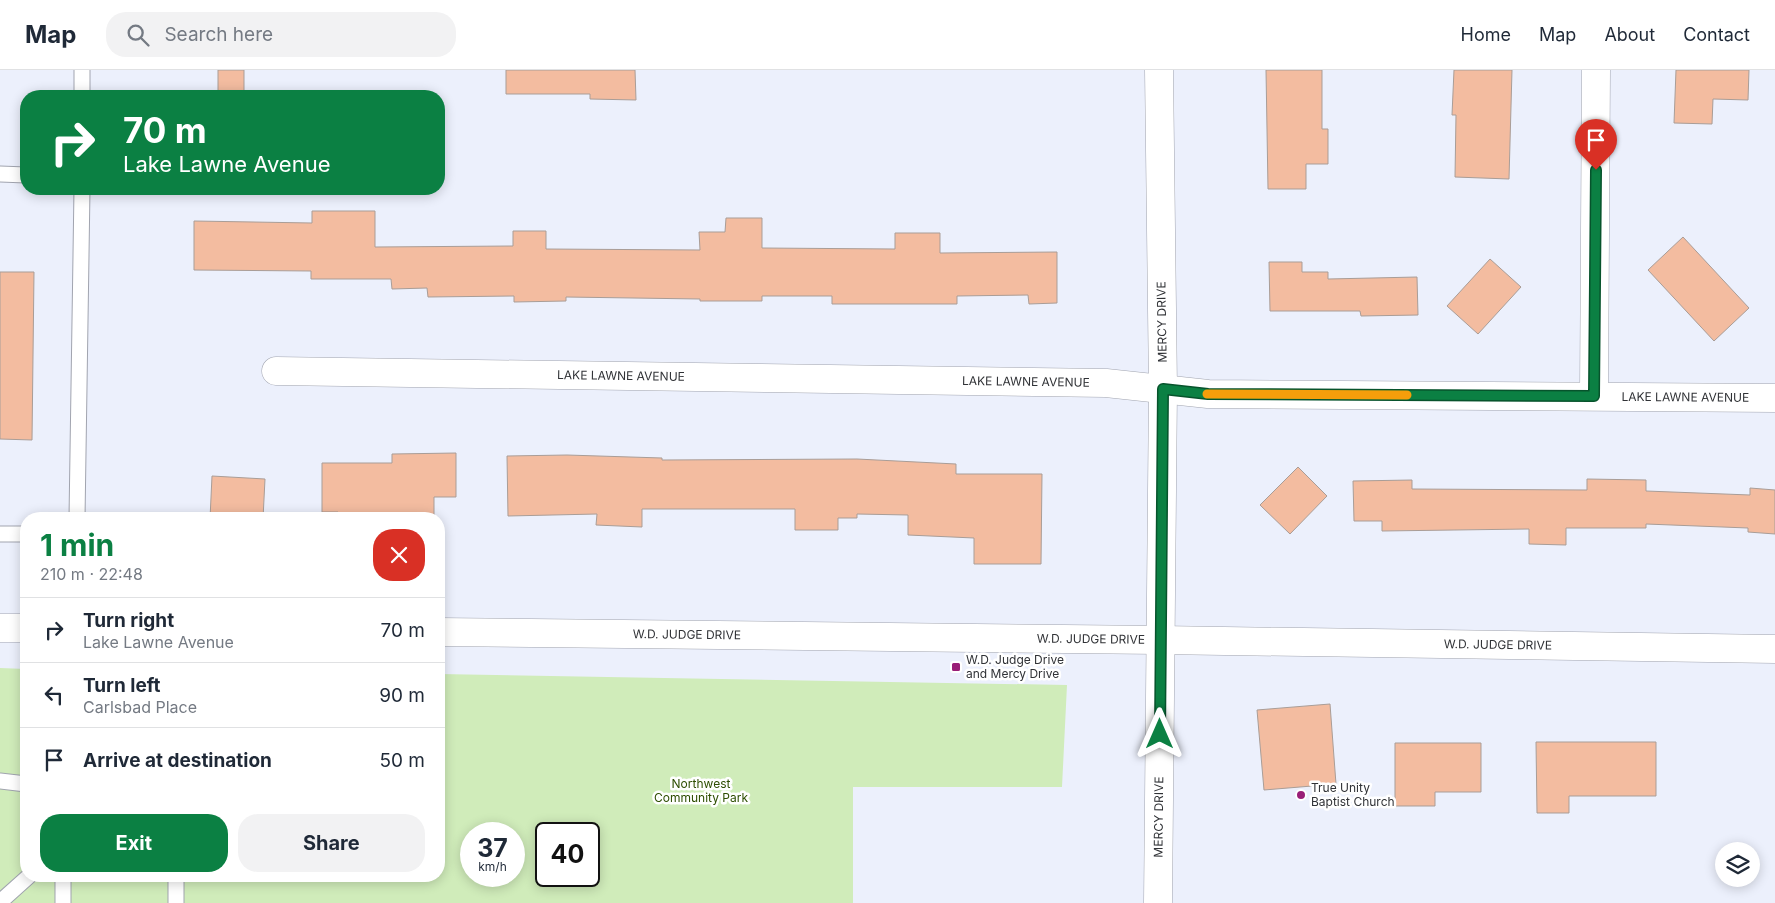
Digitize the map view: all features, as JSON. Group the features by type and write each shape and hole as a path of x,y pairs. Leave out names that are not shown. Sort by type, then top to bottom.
{"street":[{"name":"MERCY DRIVE","path":"1158,70 1163,389 1158,903"},
{"path":"1594,396 1596,70"},
{"name":"LAKE LAWNE AVENUE","path":"276,371 1106,383 1208,394 1775,398"},
{"path":"0,628 20,628"},
{"name":"W.D. JUDGE DRIVE","path":"445,632 1775,649"}],"lane":[{"path":"82,70 82,90"},
{"path":"0,174 20,174"},
{"path":"77,512 82,195"},
{"path":"0,534 20,534"},
{"path":"0,780 20,783"},
{"path":"0,902 22,882"},
{"path":"63,882 63,903"},
{"path":"176,882 176,903"}],"green space":[{"name":"Northwest Community Park","path":"0,668 20,669 20,882 445,882 445,674 1067,685 1062,787 853,787 853,903 0,903"}],"building":[{"path":"218,70 244,70 244,90 218,90"},
{"path":"506,70 635,70 636,100 590,99 590,94 506,94"},
{"path":"1266,70 1322,70 1322,129 1328,129 1328,164 1306,164 1306,189 1268,189"},
{"path":"1454,70 1512,70 1509,179 1455,177 1456,115 1452,115"},
{"path":"1676,70 1749,70 1748,100 1713,99 1712,124 1674,123"},
{"path":"312,211 375,211 375,247 513,246 513,231 546,231 546,249 700,250 699,232 725,232 726,218 762,218 762,248 895,249 895,233 940,233 940,253 1057,252 1057,303 1029,304 1028,295 957,296 957,304 832,304 832,296 762,296 762,301 566,297 566,301 514,302 514,296 428,297 427,288 392,289 391,279 311,279 311,271 194,270 194,221 312,223"},
{"path":"1683,237 1749,308 1714,341 1648,270"},
{"path":"1490,259 1521,287 1478,334 1447,306"},
{"path":"1269,262 1302,262 1302,272 1328,272 1328,279 1417,277 1418,315 1361,316 1360,311 1270,311"},
{"path":"0,272 34,272 32,440 0,439"},
{"path":"456,453 456,497 434,497 434,512 322,512 322,463 392,463 392,454"},
{"path":"567,455 662,458 662,460 857,459 956,464 956,474 1042,474 1041,564 974,564 974,538 908,535 908,515 857,514 857,518 838,518 838,530 795,530 795,509 642,509 642,527 596,525 597,514 508,516 507,456"},
{"path":"1298,467 1327,496 1290,534 1260,505"},
{"path":"212,476 265,479 263,512 210,512"},
{"path":"1587,479 1646,480 1646,491 1750,495 1750,488 1775,490 1775,534 1748,532 1748,528 1646,524 1646,528 1566,528 1566,545 1529,544 1529,529 1382,531 1382,521 1354,521 1353,481 1412,480 1412,489 1587,490"},
{"path":"1330,704 1336,784 1264,790 1257,710"},
{"path":"1536,742 1656,742 1656,796 1569,796 1569,813 1537,813"},
{"path":"1395,743 1481,743 1481,792 1435,792 1435,806 1395,806"}],"slow traffic":[{"path":"1207,394 1407,395"}],"place":[{"name":"W.D. Judge Drive and Mercy Drive","path":"956,667"},
{"name":"True Unity Baptist Church","path":"1301,795"}],"route":[{"path":"1160,734 1163,389 1208,394 1594,396 1596,170"}]}
